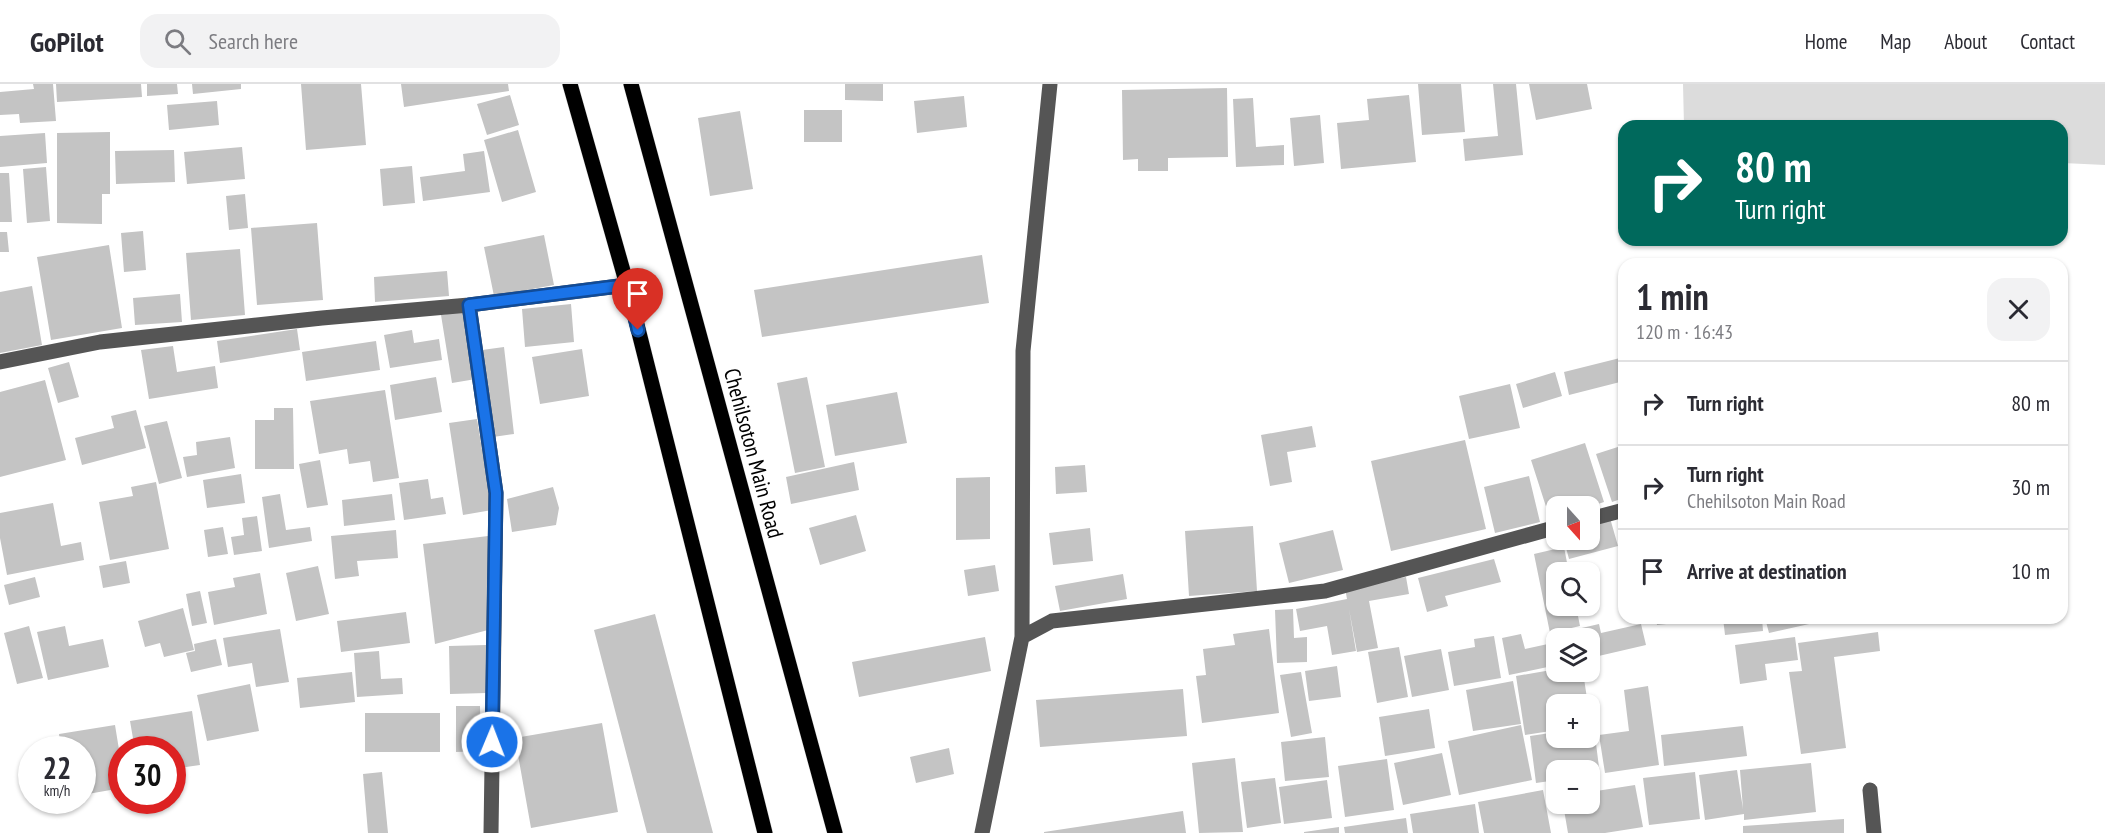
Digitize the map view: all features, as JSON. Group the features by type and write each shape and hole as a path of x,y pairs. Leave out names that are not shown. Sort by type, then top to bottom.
{"main road":[{"path":"570,84 627,285 765,833"},
{"name":"Chehilsoton Main Road","path":"631,84 835,833"}],"street":[{"path":"982,833 1022,637 1023,351 1050,84"},
{"path":"0,362 100,342 469,305 627,285"},
{"path":"469,305 496,493 491,833"},
{"path":"1600,516 1618,512"},
{"path":"1022,637 1052,621 1325,591 1546,530"},
{"path":"1870,790 1874,833"}],"shaded area":[{"path":"1683,84 2105,84 2105,165 2068,163 2068,120 1684,120"}],"building":[{"path":"33,84 53,84 56,121 20,123 19,114 0,115 0,92 34,89"},
{"path":"56,84 141,84 142,97 57,102"},
{"path":"147,84 177,84 178,94 147,96"},
{"path":"192,84 241,84 241,89 193,94"},
{"path":"301,84 361,84 366,145 306,150"},
{"path":"401,84 508,84 509,91 404,107"},
{"path":"845,84 883,84 883,101 845,100"},
{"path":"1418,84 1461,84 1465,132 1422,135"},
{"path":"1493,84 1516,84 1523,155 1465,161 1463,139 1498,136"},
{"path":"1529,84 1587,84 1592,109 1536,120"},
{"path":"1227,88 1228,157 1168,158 1168,171 1138,171 1138,159 1123,160 1122,90"},
{"path":"510,95 519,125 487,135 477,104"},
{"path":"1409,95 1416,162 1341,169 1337,123 1369,120 1367,99"},
{"path":"964,96 967,127 917,133 914,101"},
{"path":"1253,98 1256,147 1284,145 1284,165 1236,167 1233,99"},
{"path":"217,101 219,125 169,130 167,105"},
{"path":"804,110 842,110 842,142 804,142"},
{"path":"740,111 753,189 710,196 698,118"},
{"path":"1320,115 1324,163 1294,166 1290,118"},
{"path":"518,130 536,192 502,202 484,140"},
{"path":"110,132 110,194 102,194 102,224 57,223 57,133"},
{"path":"45,133 47,163 0,167 0,136"},
{"path":"242,147 245,179 187,184 184,152"},
{"path":"174,150 175,182 116,184 115,151"},
{"path":"484,151 490,192 423,201 420,177 465,171 463,154"},
{"path":"412,166 415,203 383,206 380,169"},
{"path":"46,167 50,221 27,223 23,169"},
{"path":"0,173 9,173 12,222 0,222"},
{"path":"245,194 248,228 229,230 226,196"},
{"path":"317,223 323,300 257,305 251,228"},
{"path":"143,231 146,270 124,272 121,233"},
{"path":"0,232 7,232 9,252 0,252"},
{"path":"544,235 554,285 494,296 484,247"},
{"path":"109,245 122,328 51,340 37,257"},
{"path":"240,249 245,315 191,320 186,253"},
{"path":"982,255 989,303 762,337 754,290"},
{"path":"447,271 449,296 375,302 374,277"},
{"path":"32,286 42,345 0,353 0,292"},
{"path":"180,294 182,322 135,325 133,298"},
{"path":"571,304 574,342 525,347 522,309"},
{"path":"465,311 476,379 452,383 441,315"},
{"path":"297,329 300,350 220,363 217,341"},
{"path":"412,330 414,343 439,339 442,360 390,368 384,335"},
{"path":"376,341 380,370 306,381 302,352"},
{"path":"173,346 177,372 215,366 218,388 149,399 141,350"},
{"path":"504,347 514,434 493,437 482,350"},
{"path":"582,349 589,396 540,404 532,357"},
{"path":"1618,358 1618,383 1569,395 1564,372"},
{"path":"69,362 79,397 58,403 48,368"},
{"path":"1555,372 1562,396 1523,408 1516,384"},
{"path":"436,377 442,412 395,420 390,385"},
{"path":"807,377 825,467 795,473 777,383"},
{"path":"45,380 66,460 0,477 0,392"},
{"path":"1510,384 1520,428 1469,439 1459,396"},
{"path":"385,390 399,478 373,482 370,461 349,464 347,449 319,454 310,401"},
{"path":"897,392 907,443 835,456 826,405"},
{"path":"274,408 293,408 294,469 255,469 255,420 274,420"},
{"path":"136,410 146,448 82,465 75,438 114,428 111,416"},
{"path":"477,419 492,510 463,515 449,423"},
{"path":"167,421 182,478 159,484 144,426"},
{"path":"1312,426 1316,447 1287,452 1292,482 1270,486 1261,435"},
{"path":"230,437 235,468 187,477 183,457 197,455 196,442"},
{"path":"1465,440 1486,529 1391,551 1371,461"},
{"path":"1585,443 1604,502 1600,503 1600,496 1546,496 1546,507 1531,460"},
{"path":"1618,447 1618,500 1612,502 1596,454"},
{"path":"320,460 328,505 307,508 299,464"},
{"path":"854,462 859,490 791,504 786,477"},
{"path":"1085,465 1087,492 1056,494 1055,467"},
{"path":"241,474 245,503 207,508 203,480"},
{"path":"1529,476 1540,522 1495,533 1484,487"},
{"path":"990,477 990,539 956,540 956,478"},
{"path":"428,479 431,499 443,497 446,514 404,520 399,483"},
{"path":"156,482 169,549 110,560 99,502 133,496 131,487"},
{"path":"553,487 559,508 556,525 512,532 507,499"},
{"path":"280,494 286,530 310,527 312,541 269,548 262,497"},
{"path":"392,494 395,520 344,526 342,500"},
{"path":"53,503 61,546 81,542 84,560 7,575 0,538 0,513"},
{"path":"856,515 866,551 820,565 809,528"},
{"path":"257,516 262,551 234,555 231,537 244,535 242,518"},
{"path":"1610,518 1618,546 1569,559 1567,550 1600,550 1600,521"},
{"path":"1253,526 1257,591 1189,596 1185,531"},
{"path":"223,527 228,554 208,557 204,530"},
{"path":"1090,528 1093,561 1053,565 1049,533"},
{"path":"396,530 398,558 357,561 359,576 335,579 331,536"},
{"path":"1333,530 1343,570 1289,583 1279,543"},
{"path":"488,536 488,630 435,644 423,544"},
{"path":"1565,550 1567,562 1546,562 1546,613 1534,554"},
{"path":"1494,559 1501,582 1445,596 1448,606 1427,612 1418,578"},
{"path":"126,561 130,583 103,588 99,566"},
{"path":"995,565 999,591 968,596 964,570"},
{"path":"318,566 329,614 296,621 286,573"},
{"path":"260,573 267,614 214,625 208,592 235,587 233,578"},
{"path":"1123,574 1127,599 1060,611 1055,586"},
{"path":"35,577 40,597 9,605 4,585"},
{"path":"1406,577 1409,594 1369,601 1378,648 1357,652 1349,609 1356,651 1332,655 1327,626 1300,631 1296,609 1347,599 1345,588"},
{"path":"200,591 207,623 192,626 186,594"},
{"path":"183,608 194,650 164,657 160,643 145,647 138,621"},
{"path":"1293,609 1294,638 1307,637 1307,662 1277,663 1275,610"},
{"path":"406,612 410,643 341,652 337,621"},
{"path":"655,614 713,833 647,833 594,630"},
{"path":"1547,616 1578,616 1580,626 1549,628"},
{"path":"1599,624 1600,628 1582,628"},
{"path":"1641,624 1646,645 1600,656 1600,628 1601,633"},
{"path":"1724,624 1762,624 1763,631 1725,635"},
{"path":"1767,624 1809,624 1769,633"},
{"path":"29,626 43,678 17,684 4,633"},
{"path":"65,626 69,646 103,639 109,667 48,680 37,632"},
{"path":"280,629 289,682 256,687 252,663 228,667 223,638"},
{"path":"1269,629 1279,713 1202,723 1196,676 1206,675 1203,649 1235,645 1233,634"},
{"path":"1878,632 1880,651 1834,657 1846,748 1801,754 1789,672 1802,671 1798,643"},
{"path":"1521,634 1525,649 1546,644 1546,667 1509,675 1502,638"},
{"path":"1494,636 1501,678 1454,686 1448,652 1475,647 1474,639"},
{"path":"985,637 991,671 859,697 852,662"},
{"path":"1795,637 1798,660 1765,664 1767,680 1740,684 1735,645"},
{"path":"216,639 222,665 191,672 186,653 195,651 194,644"},
{"path":"486,645 487,693 450,694 449,646"},
{"path":"1399,647 1408,697 1377,703 1368,652"},
{"path":"1441,649 1449,690 1412,697 1404,656"},
{"path":"379,651 381,679 402,678 403,694 357,697 354,653"},
{"path":"1337,666 1341,697 1309,701 1305,671"},
{"path":"1546,671 1546,682 1585,682 1586,694 1546,694 1546,732 1525,735 1516,676"},
{"path":"352,672 355,702 300,708 297,678"},
{"path":"1301,672 1312,733 1291,737 1280,675"},
{"path":"1513,681 1521,724 1473,731 1466,690"},
{"path":"250,684 259,731 207,741 197,695"},
{"path":"1648,686 1659,765 1605,773 1600,735 1629,731 1624,690"},
{"path":"1183,689 1187,736 1040,747 1036,700"},
{"path":"456,706 480,706 481,751 456,752"},
{"path":"1429,709 1435,748 1385,756 1379,717"},
{"path":"192,711 200,765 186,767 186,736 133,736 130,721"},
{"path":"365,713 440,713 440,752 365,752"},
{"path":"602,723 618,812 531,828 515,738"},
{"path":"115,725 117,736 108,736 108,790 96,793 96,736 59,736 59,734"},
{"path":"1521,725 1532,780 1459,795 1448,741"},
{"path":"1743,726 1747,756 1664,766 1661,735"},
{"path":"1546,734 1546,748 1597,748 1598,760 1546,760 1546,782 1536,783 1530,736"},
{"path":"1325,737 1329,777 1285,781 1281,742"},
{"path":"949,748 954,774 916,783 910,757"},
{"path":"1442,753 1451,795 1403,805 1394,763"},
{"path":"1235,758 1243,832 1199,833 1192,763"},
{"path":"1387,759 1394,810 1345,817 1338,766"},
{"path":"1811,763 1816,812 1744,820 1744,814 1705,820 1699,775 1737,770 1743,809 1740,770"},
{"path":"382,772 388,833 368,833 363,774"},
{"path":"1695,772 1700,819 1649,825 1643,778"},
{"path":"1275,778 1281,823 1247,828 1241,782"},
{"path":"1327,780 1332,818 1284,824 1279,787"},
{"path":"1635,785 1643,827 1605,833 1568,833 1565,814 1600,814 1600,790"},
{"path":"1543,790 1551,833 1484,833 1478,802"},
{"path":"1475,804 1479,833 1413,833 1410,814"},
{"path":"1183,811 1186,833 1044,833 1044,832"},
{"path":"1406,818 1408,833 1345,833 1344,827"},
{"path":"1844,819 1844,833 1743,833 1743,826"},
{"path":"1339,827 1339,833 1304,833 1304,832"}],"route":[{"path":"492,742 496,493 469,305 627,285 638,330"}]}
